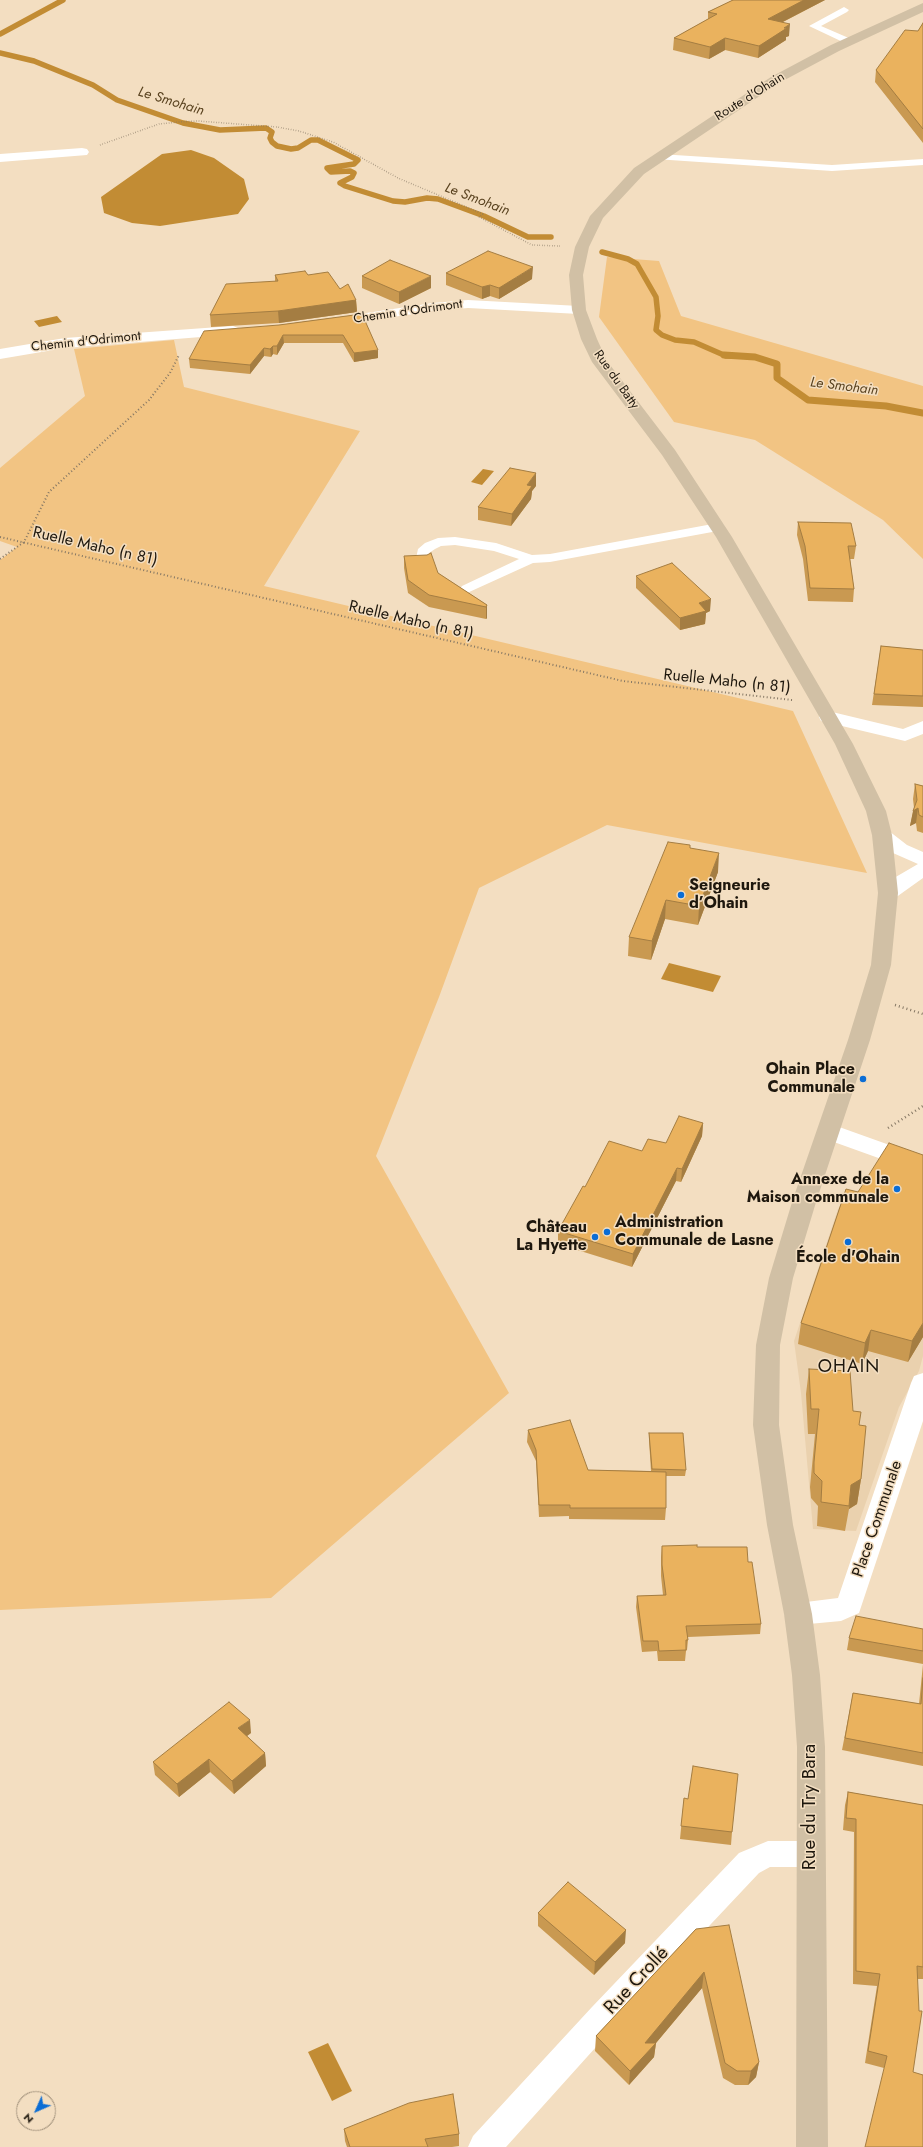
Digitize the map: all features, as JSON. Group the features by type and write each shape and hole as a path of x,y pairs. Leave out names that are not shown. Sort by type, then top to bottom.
{"main road":[{"name":"Route d'Ohain","path":"597,216 634,176 729,108 769,84 848,41 923,7"},
{"name":"Rue du Batty","path":"597,216 582,247 576,276 579,310 589,339 600,362 669,453 718,527 824,710 864,785 876,811 882,835"},
{"path":"828,1131 859,1040 881,965 888,893 882,835"},
{"name":"Rue du Try Bara","path":"812,2147 813,2033 810,1854 811,1747 806,1675 798,1614 780,1525 771,1470 766,1425 766,1378 768,1345 772,1318 781,1278 828,1131"}],"street":[{"path":"0,158 82,152"},
{"name":"Chemin d'Odrimont","path":"317,324 451,305 484,304 579,310"},
{"name":"Chemin d'Odrimont","path":"0,354 65,343 190,333 250,330"},
{"path":"824,710 905,735 923,727"},
{"path":"882,835 900,849 923,859"},
{"path":"888,893 901,882 923,869"},
{"path":"828,1131 923,1166"},
{"name":"Place Communale","path":"798,1614 841,1610 849,1605 922,1393"},
{"name":"Rue Crollé","path":"484,2147 609,2011 749,1863 768,1854 810,1854"}],"lane":[{"path":"844,10 814,26 848,41"},
{"path":"659,157 832,168 923,162"},
{"path":"422,563 423,552 438,542 455,541 496,548 531,559 550,558 718,527"},
{"path":"467,589 531,559"}],"path":[{"path":"82,152 158,124 184,121 277,127 305,133 333,142 398,178 483,214 479,216 532,245 582,247"},
{"path":"0,560 24,542 49,492 149,400 170,373 190,333"},
{"name":"Ruelle Maho (n 81)","path":"0,537 622,681 824,710"},
{"path":"864,1144 923,1106"}],"shaded area":[{"path":"191,150 214,158 244,179 249,199 238,214 160,226 132,223 104,213 101,197 162,154"},
{"path":"607,257 659,261 681,316 923,386 923,559 883,520 755,440 674,422 599,317"},
{"path":"57,316 62,322 39,327 34,321"},
{"path":"174,340 184,387 360,431 264,586 793,711 867,873 607,825 479,888 439,997 376,1156 509,1393 271,1598 0,1610 0,560 17,547 0,541 0,468 85,396 74,349"},
{"path":"483,469 494,471 482,485 471,482"},
{"path":"669,963 721,976 713,992 661,979"},
{"path":"846,1197 923,1228 923,1356 919,1371 899,1407 856,1531 813,1529 801,1393 794,1341 838,1209"},
{"path":"328,2043 352,2091 332,2101 308,2052"}],"building":[{"path":"733,0 804,0 768,19 790,24 784,28 787,28 759,46 725,38 710,47 674,38 717,14 708,12"},
{"path":"923,23 923,129 876,70 905,30 918,31"},
{"path":"488,251 533,267 499,288 490,285 482,287 446,273"},
{"path":"390,260 431,276 399,292 362,276"},
{"path":"305,271 308,275 328,272 340,289 348,284 356,300 278,311 210,315 226,284 278,281 275,275"},
{"path":"362,314 378,350 354,353 343,335 283,335 277,346 273,346 270,349 264,348 250,365 189,359 204,331 279,325"},
{"path":"510,468 536,473 527,485 532,486 512,514 478,507"},
{"path":"798,522 851,523 856,546 848,546 854,589 810,588 805,546"},
{"path":"431,553 438,573 487,605 486,607 429,595 408,580 404,556 427,555"},
{"path":"672,563 711,599 699,603 706,611 680,618 636,576"},
{"path":"881,646 923,650 923,696 874,694"},
{"path":"915,784 923,786 923,817 919,815 918,808 913,811 917,800"},
{"name":"Seigneurie d’Ohain","path":"668,842 690,845 690,848 719,853 699,906 666,900 652,941 629,937"},
{"path":"679,1116 703,1123 682,1169 677,1168 633,1254 558,1231 583,1186 585,1187 609,1141 642,1151 648,1139 666,1143"},
{"path":"889,1143 923,1155 923,1323 912,1341 871,1330 865,1343 801,1323 846,1189 858,1192"},
{"path":"809,1369 850,1371 853,1411 861,1412 859,1425 866,1426 861,1479 851,1485 849,1506 821,1502 822,1481 814,1473 819,1409 811,1409"},
{"path":"570,1420 588,1470 666,1472 666,1508 570,1508 570,1505 539,1505 536,1450 528,1430"},
{"path":"649,1433 683,1433 686,1470 652,1469"},
{"path":"697,1545 697,1547 747,1547 748,1562 752,1562 761,1624 686,1626 688,1640 686,1640 686,1650 659,1651 658,1641 643,1641 637,1596 666,1595 662,1565 662,1546"},
{"path":"856,1616 923,1629 923,1651 849,1638"},
{"path":"923,1678 923,1753 845,1738 853,1693 921,1704"},
{"path":"229,1702 250,1720 238,1728 265,1753 232,1781 209,1759 177,1784 153,1762"},
{"path":"693,1766 738,1774 732,1832 681,1826 684,1798 688,1799"},
{"path":"848,1792 923,1805 923,1967 917,1966 919,2011 922,2011 913,2072 923,2075 923,2147 865,2147 887,2056 868,2051 880,1974 856,1971 856,1819 846,1818"},
{"path":"568,1882 626,1930 595,1962 538,1913"},
{"path":"729,1925 759,2062 751,2071 737,2071 725,2063 704,1972 645,2043 656,2043 630,2071 596,2036 696,1929"},
{"path":"453,2094 459,2134 425,2139 428,2147 350,2147 344,2129 409,2103"}],"waterway":[{"name":"Le Smohain","path":"0,34 63,0"},
{"name":"Le Smohain","path":"0,53 34,61 93,85 117,100 183,123 220,130 266,128 272,132 270,138 272,142 277,146 291,149 298,148 311,140 318,140 358,160 354,164 327,168 331,172 350,171 354,173 352,177 340,183 345,186 393,201 405,202 427,198 438,199 484,216 528,237 551,237"},
{"name":"Le Smohain","path":"602,252 628,259 637,264 656,297 658,316 656,330 662,335 675,340 694,342 726,356 734,356"},
{"name":"Le Smohain","path":"724,355 755,357 777,364 777,378 808,400 886,406 923,413"}],"place":[{"name":"Seigneurie d’Ohain","path":"681,895"},
{"name":"Ohain Place Communale","path":"863,1079"},
{"name":"Annexe de la Maison communale","path":"897,1189"},
{"name":"Administration Communale de Lasne","path":"607,1232"},
{"name":"Château La Hyette","path":"595,1237"},
{"name":"École d'Ohain","path":"848,1242"}],"district":[{"name":"OHAIN","path":"849,1368"}]}
